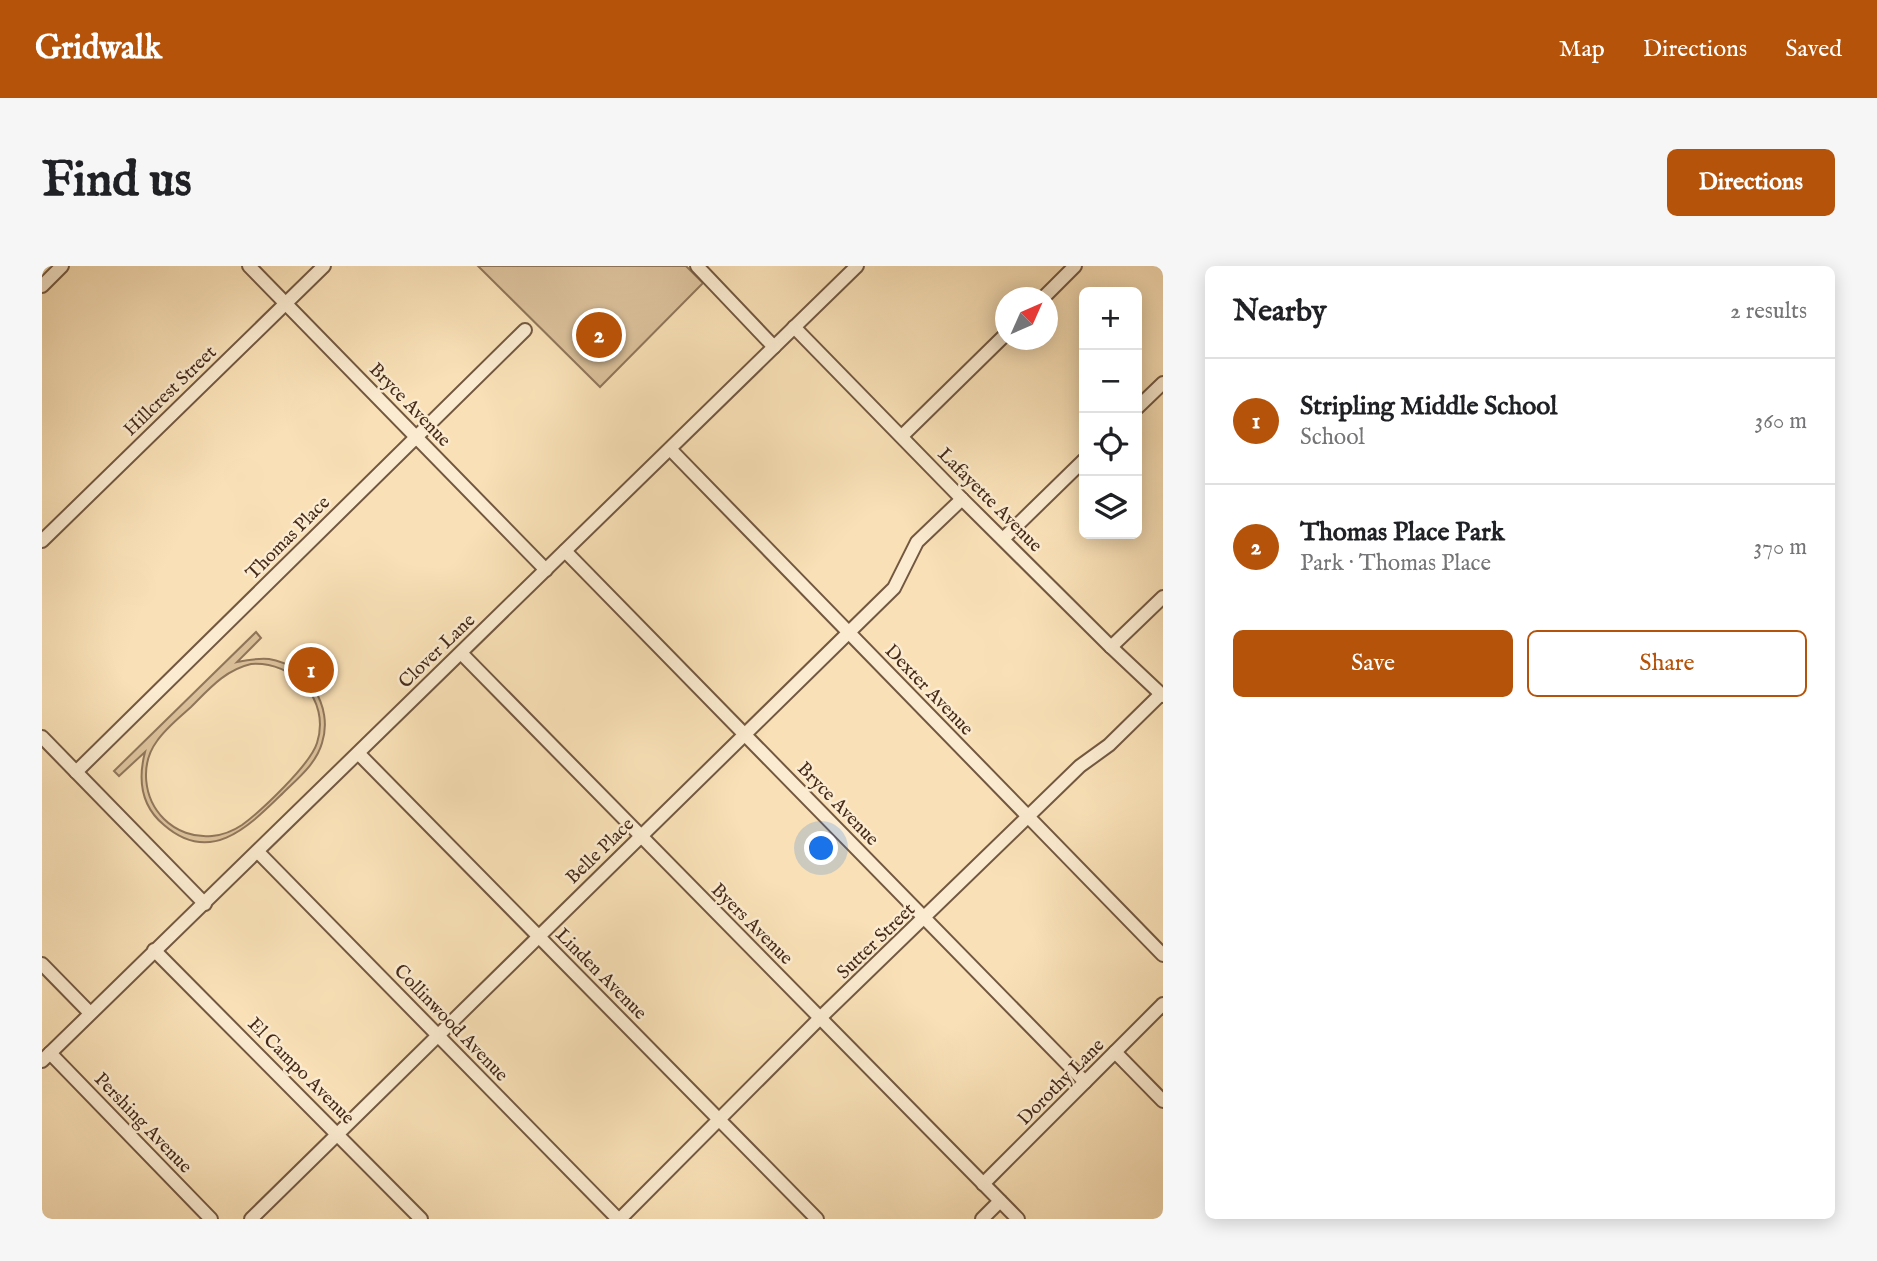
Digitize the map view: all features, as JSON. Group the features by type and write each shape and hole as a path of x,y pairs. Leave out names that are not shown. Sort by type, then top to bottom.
{"street":[{"path":"42,286 62,266"},
{"name":"Bryce Avenue","path":"249,266 546,569"},
{"name":"Hillcrest Street","path":"42,541 324,266"},
{"path":"697,266 774,346"},
{"name":"Clover Lane","path":"46,1057 856,266"},
{"path":"1054,287 1075,266"},
{"name":"Lafayette Avenue","path":"794,327 962,499 1111,648 1162,695"},
{"name":"Thomas Place","path":"76,772 525,330"},
{"path":"902,436 995,345"},
{"path":"1142,403 1163,383"},
{"name":"Dexter Avenue","path":"670,449 1163,955"},
{"path":"1003,539 1079,465"},
{"name":"Belle Place","path":"251,1219 894,588 917,542 962,499"},
{"name":"Bryce Avenue","path":"565,551 1085,1082"},
{"path":"1111,648 1163,597"},
{"name":"Byers Avenue","path":"461,653 1018,1219"},
{"name":"Sutter Street","path":"619,1219 820,1018 1080,766 1109,745 1162,695"},
{"path":"42,737 205,904"},
{"name":"Linden Avenue","path":"359,754 817,1219"},
{"name":"Collinwood Avenue","path":"258,852 619,1219"},
{"name":"El Campo Avenue","path":"154,950 421,1219"},
{"path":"42,964 90,1013"},
{"name":"Dorothy Lane","path":"983,1184 1163,1004"},
{"path":"1115,1052 1163,1101"},
{"name":"Pershing Avenue","path":"46,1057 211,1219"},
{"path":"982,1219 1000,1201"}],"shaded area":[{"path":"478,266 686,266 703,283 600,387"},
{"path":"256,632 261,638 237,662 269,659 283,663 306,678 321,702 325,729 319,751 311,764 257,818 228,837 213,842 198,842 181,837 156,818 143,792 145,752 119,776 114,771","holes":["251,664 266,665 294,676 313,698 320,727 313,752 284,787 239,827 212,836 192,835 180,830 157,811 148,791 146,770 152,750 169,727 225,675"]}],"place":[{"name":"Thomas Place Park","path":"599,335"},
{"name":"Stripling Middle School","path":"311,670"}]}
